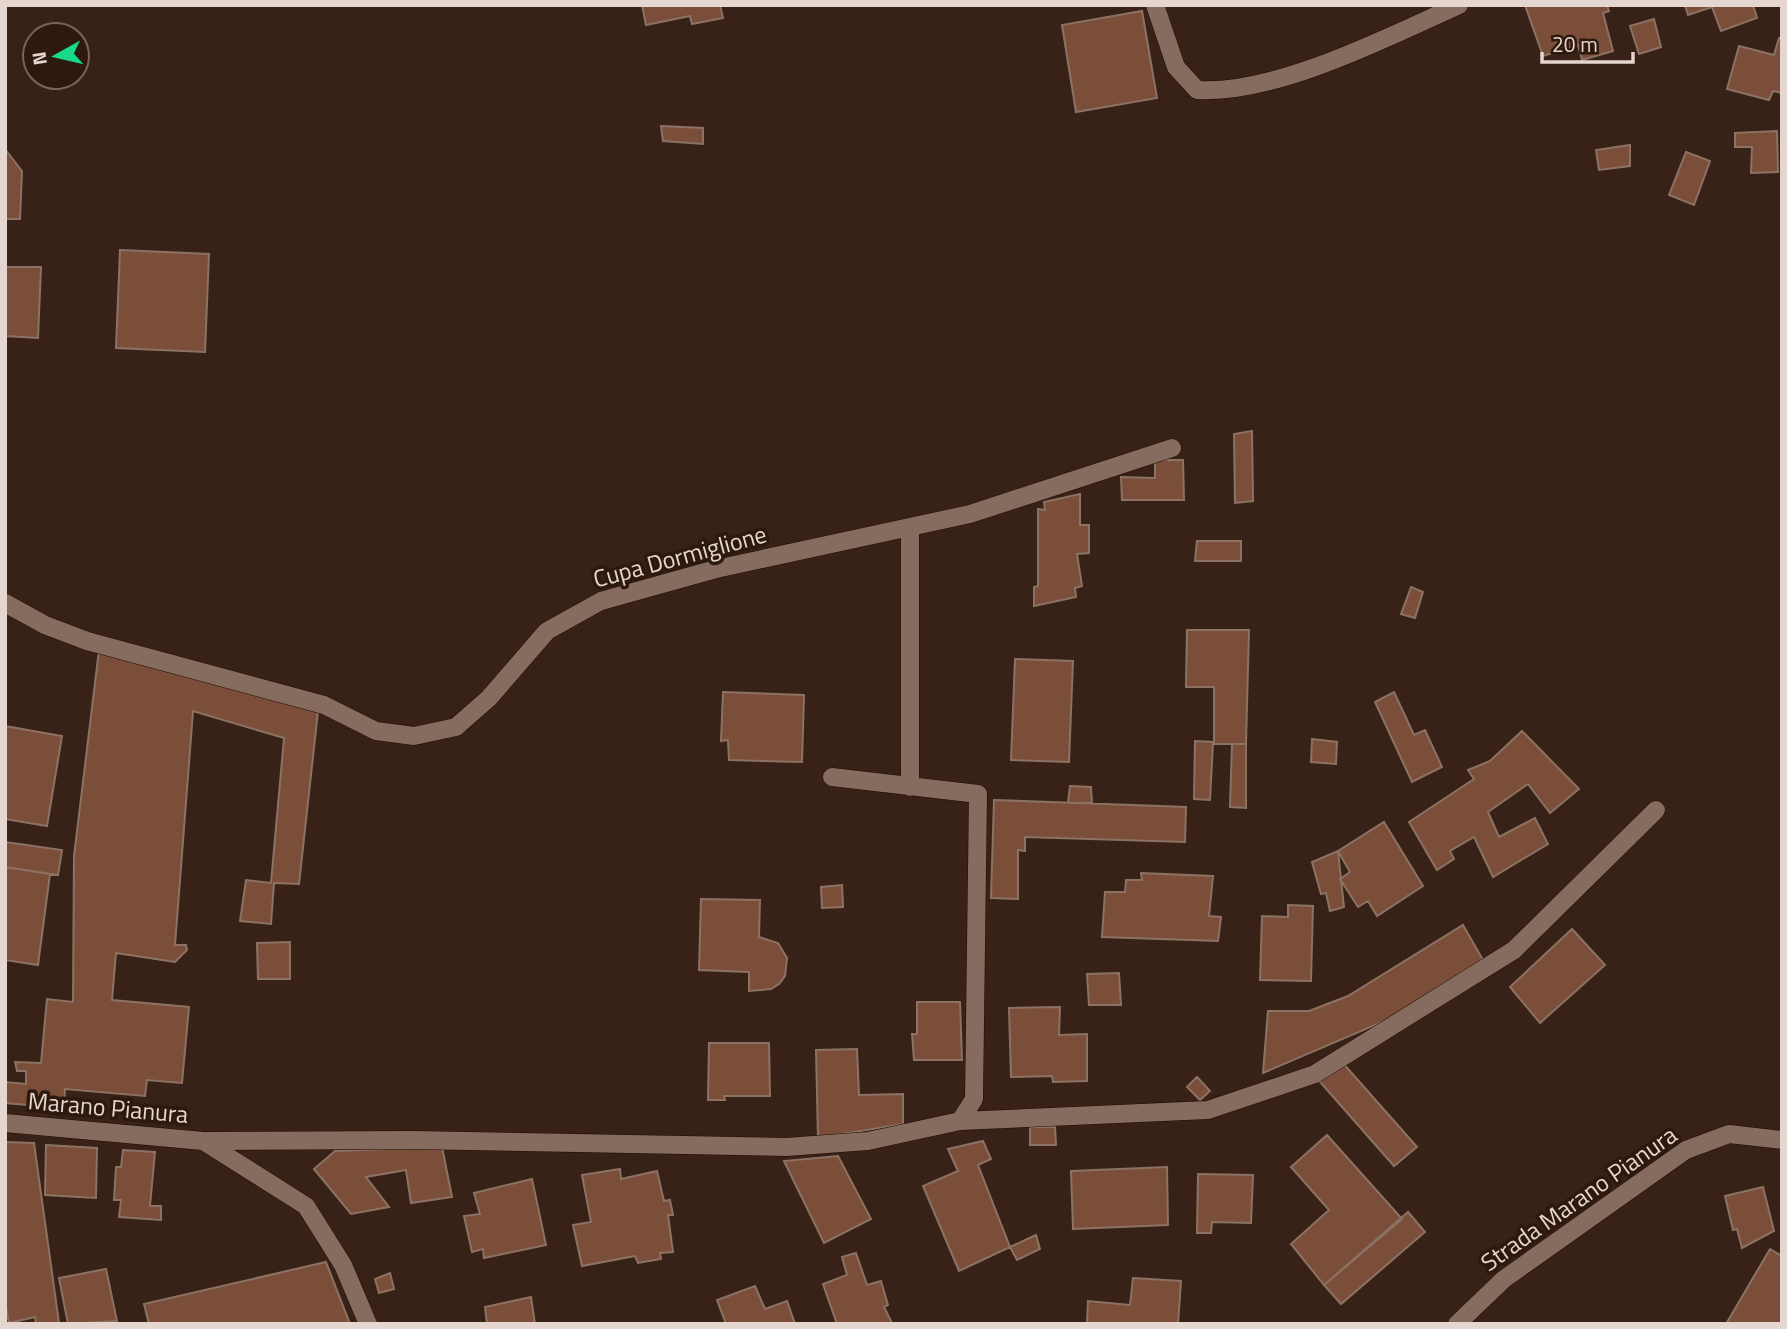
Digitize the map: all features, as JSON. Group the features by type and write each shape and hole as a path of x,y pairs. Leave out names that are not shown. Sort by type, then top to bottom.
{"street":[{"path":"1155,5 1176,67 1197,90 1227,92 1341,58 1459,5"},
{"name":"Cupa Dormiglione","path":"5,603 45,625 87,641 324,705 376,731 414,736 456,727 489,698 548,631 601,601 716,569 910,529 1064,486 1172,449"},
{"path":"910,529 910,787"},
{"path":"832,778 978,794 974,1099 960,1121"},
{"path":"203,1140 411,1140 786,1147 868,1141 960,1121 1208,1110 1315,1073 1514,950 1656,810"},
{"name":"Marano Pianura","path":"5,1123 203,1140 306,1206 342,1265 368,1324"},
{"name":"Strada Marano Pianura","path":"1457,1324 1504,1279 1686,1150 1729,1134 1782,1140"}],"building":[{"path":"642,5 720,5 723,18 692,24 690,16 646,25"},
{"path":"1525,5 1607,5 1609,11 1603,13 1613,51 1582,60 1578,45 1543,56"},
{"path":"1685,5 1753,5 1757,18 1721,31 1712,7 1688,15"},
{"path":"1142,11 1157,98 1076,112 1062,25"},
{"path":"1654,19 1661,47 1639,54 1630,26"},
{"path":"1779,38 1782,38 1782,93 1773,91 1769,100 1727,89 1739,46 1774,55"},
{"path":"661,126 703,128 703,144 663,141"},
{"path":"1777,131 1778,172 1751,173 1752,147 1735,147 1735,133"},
{"path":"1630,145 1630,166 1599,170 1596,150"},
{"path":"5,149 22,171 20,219 5,219"},
{"path":"1686,152 1710,161 1694,205 1669,195"},
{"path":"120,250 209,254 205,352 116,348"},
{"path":"5,267 41,267 38,338 5,336"},
{"path":"1252,431 1253,501 1235,503 1234,434"},
{"path":"1155,460 1183,460 1184,500 1122,500 1121,477 1155,478"},
{"path":"1080,494 1080,525 1089,525 1089,553 1077,554 1082,586 1075,588 1076,597 1034,606 1034,587 1038,586 1038,509 1045,510 1044,502"},
{"path":"1197,541 1241,541 1241,561 1195,561"},
{"path":"1411,587 1423,592 1415,618 1401,614"},
{"path":"1187,630 1249,630 1246,744 1214,744 1214,687 1186,687"},
{"path":"99,650 318,711 299,884 274,883 271,924 240,921 246,880 271,883 284,738 193,711 175,945 186,945 187,950 175,962 116,953 112,1000 189,1007 182,1083 147,1080 145,1096 65,1089 64,1108 5,1103 5,1082 26,1084 26,1071 17,1071 15,1062 41,1063 47,999 73,1002 74,856"},
{"path":"1015,659 1073,661 1069,762 1011,760"},
{"path":"723,692 804,695 802,762 729,760 728,740 721,741"},
{"path":"1394,692 1414,735 1425,730 1442,767 1412,782 1375,702"},
{"path":"5,726 62,736 47,826 5,819"},
{"path":"1522,731 1579,789 1550,813 1528,784 1488,812 1499,837 1535,818 1548,844 1493,877 1474,837 1450,851 1454,859 1437,870 1409,822 1474,779 1468,770 1490,761"},
{"path":"1312,739 1337,742 1336,764 1311,762"},
{"path":"1195,741 1213,742 1210,800 1194,799"},
{"path":"1232,744 1246,744 1246,808 1230,807"},
{"path":"1070,786 1091,787 1092,803 1068,803"},
{"path":"994,800 1186,807 1185,842 1025,837 1025,851 1018,850 1018,899 991,898"},
{"path":"1384,822 1423,886 1377,916 1368,901 1358,907 1340,879 1350,872 1338,851"},
{"path":"5,842 62,850 58,875 5,867"},
{"path":"1338,851 1344,907 1330,911 1326,893 1321,894 1312,862"},
{"path":"5,867 50,874 38,965 5,960"},
{"path":"1141,873 1213,876 1209,916 1221,917 1218,941 1102,937 1105,892 1125,892 1126,880 1142,880"},
{"path":"842,885 843,907 822,908 821,887"},
{"path":"701,899 760,900 759,937 778,943 787,958 785,976 779,984 771,989 749,991 749,972 699,970"},
{"path":"1288,905 1313,906 1311,981 1260,980 1262,916 1288,917"},
{"path":"1463,925 1483,960 1410,1010 1263,1073 1268,1011 1309,1011 1348,996"},
{"path":"1572,929 1605,965 1540,1023 1510,987"},
{"path":"290,942 290,979 258,979 257,943"},
{"path":"1119,973 1121,1005 1089,1005 1087,974"},
{"path":"917,1002 960,1002 962,1060 914,1060 912,1034 917,1034"},
{"path":"1060,1007 1059,1035 1087,1034 1087,1081 1053,1082 1052,1076 1011,1077 1009,1008"},
{"path":"709,1043 769,1043 770,1096 724,1096 725,1100 708,1100"},
{"path":"857,1049 859,1095 903,1094 903,1124 818,1138 816,1050"},
{"path":"1341,1061 1417,1147 1394,1166 1314,1075"},
{"path":"1197,1077 1210,1091 1200,1100 1187,1087"},
{"path":"1030,1127 1055,1127 1056,1145 1030,1145"},
{"path":"1327,1135 1402,1219 1324,1285 1291,1244 1329,1210 1291,1167"},
{"path":"983,1141 991,1159 978,1165 1010,1247 959,1271 923,1186 958,1171 948,1149"},
{"path":"5,1142 34,1143 59,1323 36,1324 35,1317 9,1323 5,1302"},
{"path":"46,1145 97,1148 96,1198 45,1195"},
{"path":"442,1147 452,1197 411,1203 406,1170 366,1177 389,1207 351,1214 314,1169 335,1151"},
{"path":"123,1150 155,1152 150,1206 161,1206 161,1220 119,1217 121,1200 114,1200 116,1167 121,1167"},
{"path":"838,1156 871,1219 824,1243 784,1161"},
{"path":"1167,1167 1168,1225 1073,1229 1071,1171"},
{"path":"620,1169 621,1179 657,1171 664,1201 670,1200 673,1215 668,1215 673,1252 660,1253 661,1259 638,1263 635,1256 582,1266 573,1225 591,1222 582,1175"},
{"path":"1198,1174 1253,1175 1251,1223 1212,1222 1211,1233 1197,1233"},
{"path":"532,1179 546,1245 484,1258 483,1249 472,1252 464,1216 480,1214 474,1193"},
{"path":"1763,1187 1774,1231 1742,1248 1737,1229 1733,1230 1725,1196"},
{"path":"1408,1212 1425,1232 1341,1304 1324,1285"},
{"path":"1036,1235 1040,1249 1017,1260 1010,1247"},
{"path":"1770,1249 1782,1256 1782,1324 1726,1324"},
{"path":"856,1253 867,1285 881,1281 888,1305 884,1307 892,1323 837,1324 823,1284 847,1275 842,1257"},
{"path":"326,1262 350,1324 149,1324 144,1304"},
{"path":"106,1269 117,1321 68,1324 59,1278"},
{"path":"390,1273 394,1289 379,1293 375,1279"},
{"path":"1133,1278 1181,1281 1178,1324 1087,1323 1088,1301 1130,1305"},
{"path":"755,1286 765,1309 787,1301 795,1324 726,1324 717,1300"},
{"path":"531,1297 535,1324 487,1324 485,1307"}]}
